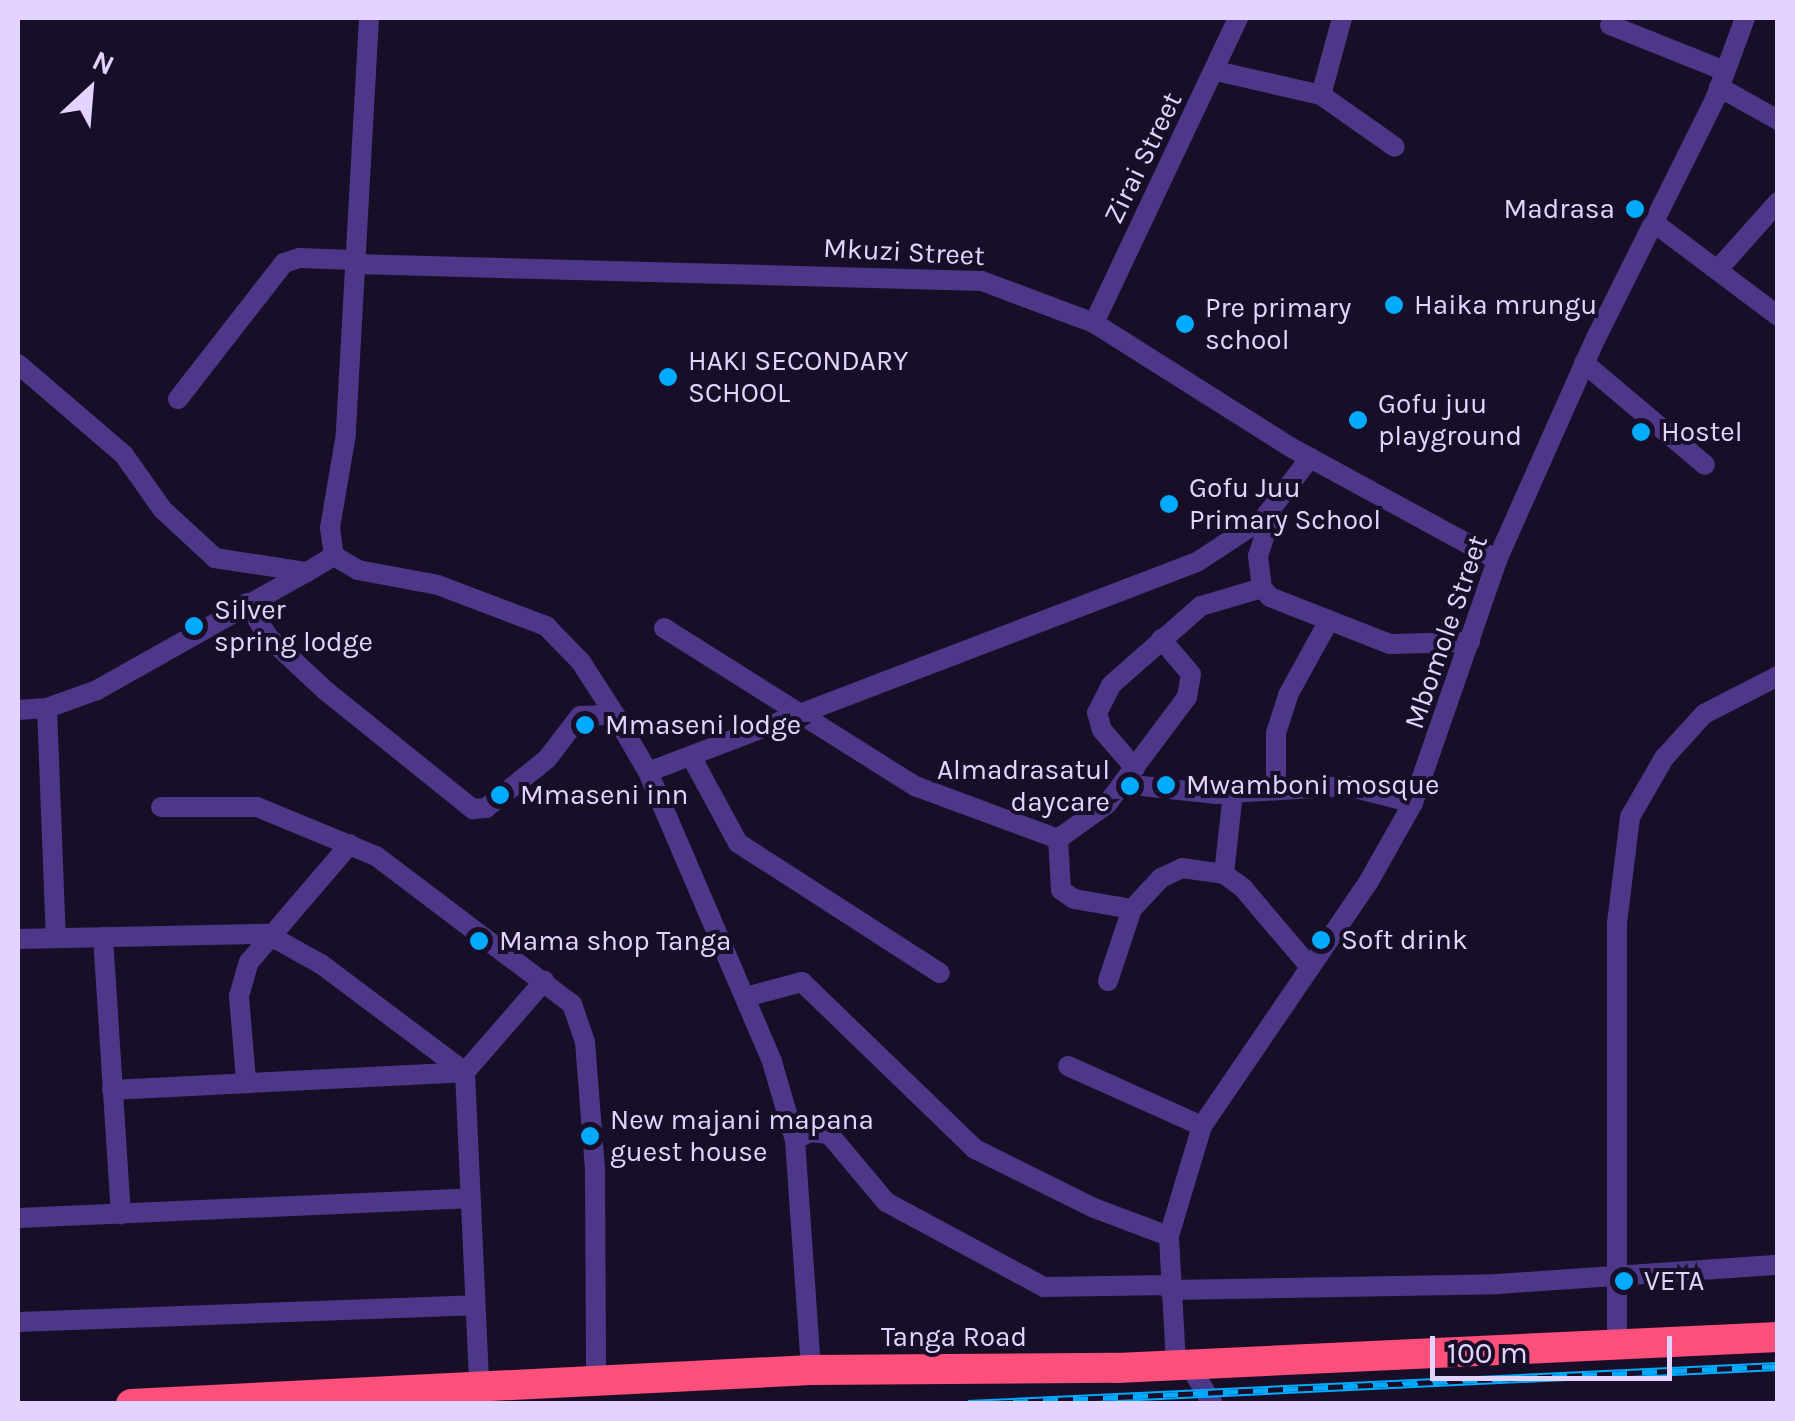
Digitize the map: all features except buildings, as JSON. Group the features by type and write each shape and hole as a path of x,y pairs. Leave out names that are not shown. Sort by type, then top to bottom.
{"highway":[{"name":"Tanga Road","path":"131,1404 480,1396 811,1370 1182,1363 1778,1337"}],"street":[{"path":"334,556 330,528 346,434 369,18"},
{"name":"Zirai Street","path":"1094,323 1238,18"},
{"path":"1321,95 1342,18"},
{"name":"Mbomole Street","path":"1182,1363 1169,1287 1169,1236 1202,1126 1310,967 1413,803 1497,560 1584,364 1657,225 1745,18"},
{"path":"1610,25 1722,79 1778,120"},
{"path":"1216,71 1321,95 1395,147"},
{"path":"1720,267 1778,202"},
{"path":"1657,225 1720,267 1778,316"},
{"name":"Mkuzi Street","path":"178,398 284,264 299,258 982,281 1094,323 1310,458 1497,560"},
{"path":"18,364 124,455 163,510 215,558 306,572"},
{"path":"1584,364 1705,465"},
{"path":"648,772 800,718 1197,562 1274,507 1310,458"},
{"path":"1262,588 1258,556 1274,507"},
{"path":"18,710 47,708 97,690 334,556"},
{"path":"334,556 358,570 438,585 546,626 581,662 615,715 648,772 746,997 794,1140 811,1370"},
{"path":"1129,776 1096,713 1111,685 1201,606 1262,588 1326,624 1390,644 1470,642"},
{"path":"247,603 268,637 326,691 473,809 486,808 547,759 580,716 615,715"},
{"path":"1276,787 1276,733 1288,695 1326,624"},
{"path":"664,628 800,718 915,786 1058,840"},
{"path":"1058,840 1106,804 1193,682 1161,639"},
{"path":"1617,1344 1617,922 1630,817 1664,758 1704,714 1778,676"},
{"path":"47,708 56,938"},
{"path":"692,758 738,843 940,973"},
{"path":"1129,776 1233,793 1276,787 1347,786 1413,803"},
{"path":"1224,874 1233,793"},
{"path":"161,807 257,807 376,856 572,1004 585,1042 598,1245 596,1385"},
{"path":"1058,840 1062,890 1074,899 1132,909"},
{"path":"246,1080 239,996 267,934 350,844"},
{"path":"1108,981 1132,909 1161,878 1182,868 1224,874 1310,967"},
{"path":"18,939 267,934 321,964 465,1072"},
{"path":"103,937 122,1214"},
{"path":"480,1396 465,1072 544,981"},
{"path":"746,997 802,982 976,1149 1094,1208 1169,1236"},
{"path":"1068,1066 1202,1126"},
{"path":"112,1090 246,1080 465,1072"},
{"path":"794,1140 810,1132 829,1134 900,1212 1044,1287 1617,1276 1778,1264"},
{"path":"18,1218 468,1198"},
{"path":"18,1322 475,1305"},
{"path":"1182,1363 1212,1404"}],"railway":[{"path":"968,1404 1778,1366"}],"place":[{"name":"Madrasa","path":"1635,209"},
{"name":"Haika mrungu","path":"1394,305"},
{"name":"Pre primary school","path":"1185,324"},
{"name":"HAKI SECONDARY SCHOOL","path":"668,377"},
{"name":"Gofu juu playground","path":"1358,420"},
{"name":"Hostel","path":"1641,432"},
{"name":"Gofu Juu Primary School","path":"1169,504"},
{"name":"Silver spring lodge","path":"194,626"},
{"name":"Mmaseni lodge","path":"585,725"},
{"name":"Mwamboni mosque","path":"1166,785"},
{"name":"Almadrasatul daycare","path":"1130,786"},
{"name":"Mmaseni inn","path":"500,795"},
{"name":"Soft drink","path":"1321,940"},
{"name":"Mama shop Tanga","path":"479,941"},
{"name":"New majani mapana guest house","path":"590,1136"},
{"name":"VETA","path":"1624,1281"}]}
